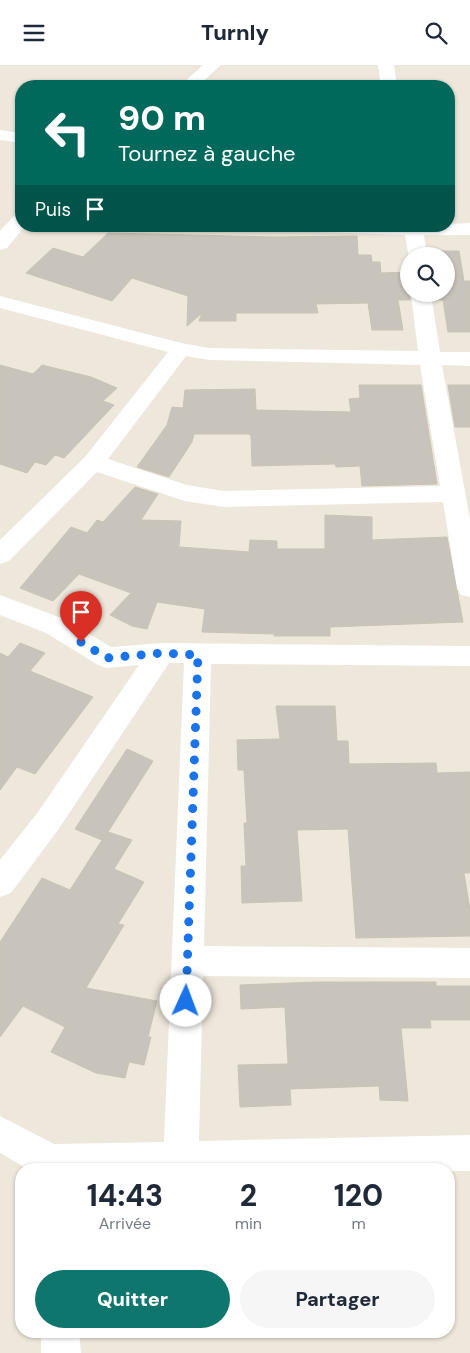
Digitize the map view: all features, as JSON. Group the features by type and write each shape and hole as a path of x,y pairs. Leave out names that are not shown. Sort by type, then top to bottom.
{"street":[{"path":"195,80 213,65"},
{"path":"386,65 389,80"},
{"path":"0,135 15,137"},
{"path":"0,244 15,226"},
{"path":"455,229 470,229"},
{"path":"413,232 415,247"},
{"path":"0,302 181,349 240,356 470,359"},
{"path":"422,302 430,359 470,588"},
{"path":"0,555 93,462 181,349"},
{"path":"93,462 185,493 207,498 453,494"},
{"path":"0,605 55,626 107,658 162,653 198,655 470,656"},
{"path":"0,883 48,821 162,653"},
{"path":"181,1160 198,655"},
{"path":"188,961 470,963"},
{"path":"0,1134 48,1163"},
{"path":"103,1163 470,1153"},
{"path":"60,1338 61,1353"}],"building":[{"path":"108,233 274,237 357,236 358,255 371,255 372,262 380,262 381,273 400,272 400,300 398,300 403,330 372,330 368,303 316,304 318,313 236,313 236,321 199,321 202,313 187,326 188,296 132,278 112,301 26,273 53,248 83,257"},
{"path":"455,251 459,251 464,281 470,281 470,332 448,332 443,302 455,302"},
{"path":"0,365 33,374 42,365 91,377 117,388 103,401 114,405 64,458 55,455 46,465 35,462 27,473 0,464"},
{"path":"359,385 421,385 437,484 362,486 360,466 336,467 335,464 252,466 251,436 249,434 194,434 192,442 169,477 137,467 167,425 172,407 183,408 185,390 255,389 256,410 351,412 349,399 360,398"},
{"path":"448,385 470,385 470,427 455,427"},
{"path":"135,487 158,494 141,520 181,521 179,547 249,552 250,540 277,541 277,549 325,549 325,515 372,517 372,540 447,537 463,622 330,627 330,636 274,636 275,634 202,632 205,609 157,602 147,629 132,626 110,615 131,593 79,574 53,601 20,588 71,527 87,533 97,520 103,522"},
{"path":"20,643 45,653 30,671 93,697 35,774 17,767 0,790 0,653 8,657"},
{"path":"276,706 335,706 337,741 348,741 349,764 436,763 437,773 470,772 470,873 464,873 470,910 470,936 356,938 348,829 297,830 302,901 242,903 241,866 246,866 244,823 247,823 244,770 238,770 237,740 280,739"},
{"path":"127,749 153,761 108,832 132,840 114,869 144,882 118,924 124,925 86,988 157,1001 148,1037 151,1037 144,1065 129,1062 125,1078 96,1073 51,1052 65,1027 23,1006 0,1037 0,942 42,878 70,890 102,840 75,829"},
{"path":"316,982 436,982 436,986 470,986 470,1020 430,1020 431,1028 401,1028 408,1101 380,1100 379,1086 290,1089 291,1105 240,1107 238,1065 288,1064 285,1007 241,1009 240,985"}],"route":[{"path":"81,642 107,658 162,653 198,655 186,1001"}]}
